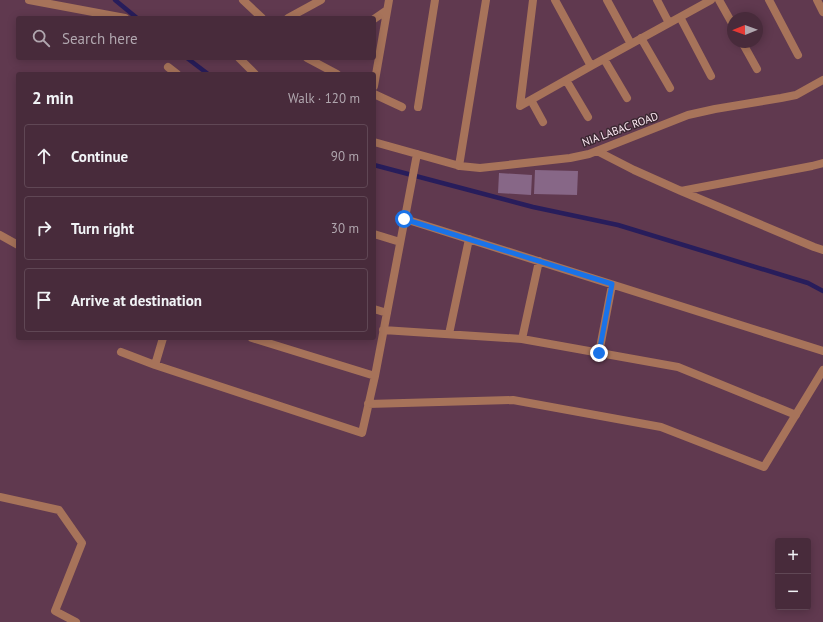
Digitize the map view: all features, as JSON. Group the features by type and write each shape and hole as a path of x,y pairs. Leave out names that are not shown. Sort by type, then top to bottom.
{"street":[{"path":"29,0 115,16"},
{"path":"243,0 260,16"},
{"path":"292,16 321,0"},
{"path":"376,74 389,0"},
{"path":"418,106 435,0"},
{"path":"460,166 486,0"},
{"path":"534,0 520,106 707,1"},
{"path":"555,0 591,66"},
{"path":"607,0 631,44"},
{"path":"656,0 669,23"},
{"path":"719,0 727,14"},
{"path":"769,0 798,55"},
{"path":"817,0 823,12"},
{"path":"376,18 387,10"},
{"path":"680,17 711,76"},
{"path":"641,38 670,88"},
{"path":"745,48 757,69"},
{"path":"604,59 627,98"},
{"path":"241,60 253,72"},
{"path":"312,60 334,72"},
{"path":"168,67 174,72"},
{"path":"566,80 588,117"},
{"name":"NIA LABAC ROAD","path":"376,143 460,166 480,168 570,158 589,154 688,115 796,95 823,80"},
{"path":"376,95 402,107"},
{"path":"530,100 543,122"},
{"path":"597,151 634,170 681,191 823,250"},
{"path":"121,352 155,365 362,434 375,376 417,154"},
{"path":"681,191 823,163"},
{"path":"404,219 823,351"},
{"path":"0,235 16,244"},
{"path":"376,235 400,242"},
{"path":"449,334 469,239"},
{"path":"814,247 823,243"},
{"path":"522,339 539,261"},
{"path":"599,353 612,284"},
{"path":"376,310 387,313"},
{"path":"383,330 522,339 678,367 796,415"},
{"path":"155,365 162,340"},
{"path":"258,340 375,376"},
{"path":"368,404 513,400 661,427 764,467 823,370"},
{"path":"0,498 59,510 82,543 54,611 76,622"}],"building":[{"path":"535,170 578,171 577,195 534,194"},
{"path":"499,173 532,175 531,195 498,193"}],"waterway":[{"path":"115,0 135,16"},
{"path":"190,60 205,72"},
{"path":"376,166 533,207 618,225 808,283 823,291"}],"route":[{"path":"404,219 612,284 599,353"}]}
